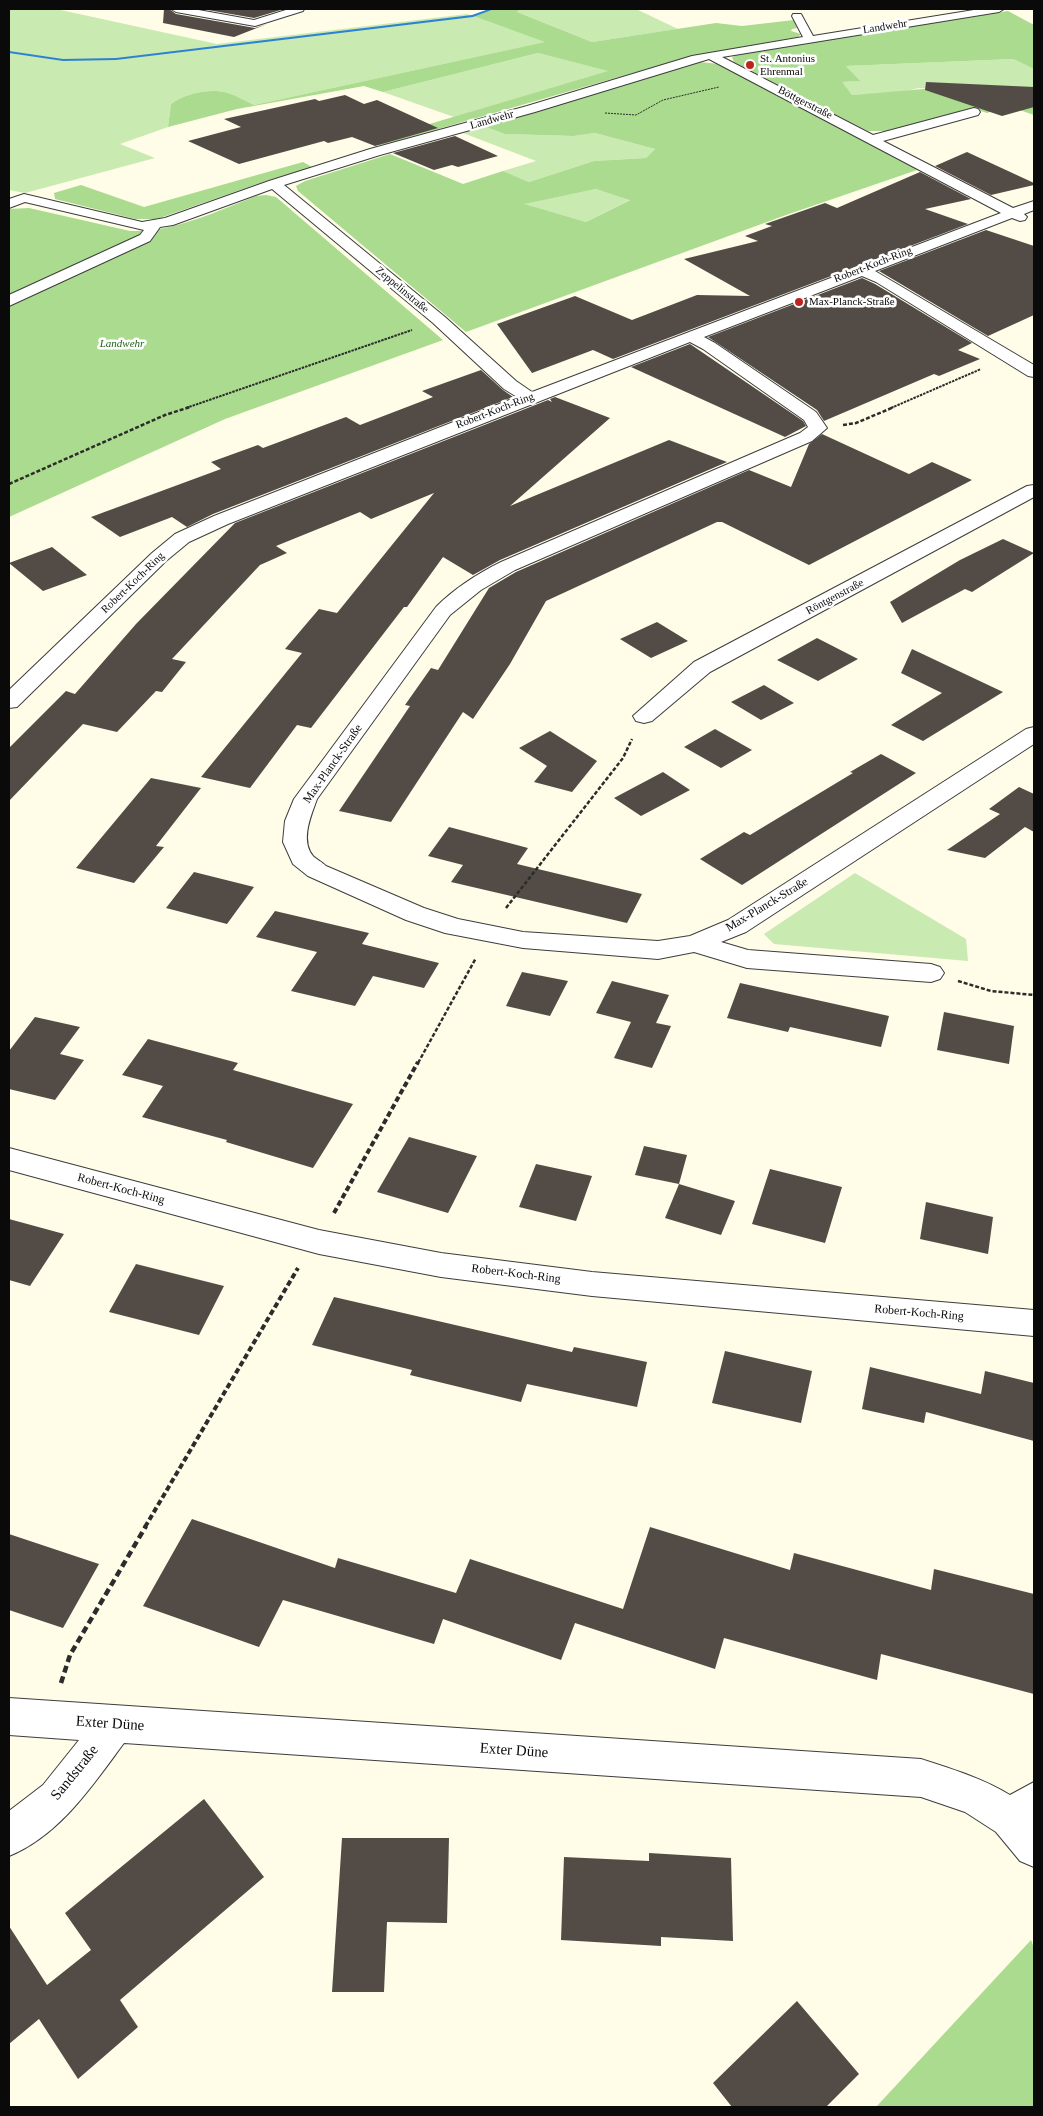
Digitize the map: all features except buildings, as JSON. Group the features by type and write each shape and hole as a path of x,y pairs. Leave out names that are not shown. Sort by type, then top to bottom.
{"street":[{"path":"176,9 255,22 299,9"},
{"name":"Landwehr","path":"9,301 145,238 155,225 274,184 363,150 531,109 623,79 709,54 998,9"},
{"path":"797,16 809,38"},
{"name":"Böttgerstraße","path":"709,54 1033,223"},
{"path":"874,139 974,112"},
{"name":"Zeppelinstraße","path":"274,184 439,320 510,385 530,398"},
{"path":"9,204 24,198 131,224 155,225"},
{"name":"Robert-Koch-Ring","path":"9,702 159,557 182,538 221,520 530,398 1034,204"},
{"path":"861,270 881,280 1034,372"},
{"path":"689,336 709,346 810,416 818,428"},
{"name":"Max-Planck-Straße","path":"818,428 806,437 508,566 482,579 461,593 443,611 306,798 297,821 295,842 302,859 317,871 415,914 454,927 523,940 658,950 695,943 737,926 1034,734"},
{"name":"Röntgenstraße","path":"644,716 702,667 1034,490"},
{"path":"695,943 747,959 932,973"},
{"name":"Robert-Koch-Ring","path":"9,1159 319,1242 441,1265 592,1284 1034,1323"},
{"name":"Exter Düne","path":"9,1717 921,1778 1022,1810 1034,1847"},
{"name":"Sandstraße","path":"9,1836 57,1799 114,1725"}],"path":[{"path":"9,484 165,414 439,320"},
{"path":"818,428 856,423 995,362 1012,359"},
{"path":"48,1720 70,1655 296,1271 319,1242 490,934 502,914 623,758 644,716"},
{"path":"932,973 991,991 1034,995"}],"green space":[{"path":"9,9 56,9 217,44 467,14 546,42 254,105 228,93 206,91 191,94 171,104 168,127 120,144 155,158 25,193 9,190"},
{"path":"492,9 521,9 517,12 592,42 716,23 742,26 794,20 797,28 791,31 801,34 798,37 692,56 386,144 377,145 389,136 608,71 538,53 383,92 364,86 237,109 168,127 171,104 198,92 214,91 228,93 254,105 545,42 473,16"},
{"path":"521,9 636,9 678,29 592,42 517,12"},
{"path":"1008,11 1034,25 1034,69 1013,59 846,66 860,81 842,82 852,95 957,87 958,91 1034,95 1034,115 1008,106 987,113 972,108 886,131 868,131 734,62 732,57 738,54"},
{"path":"538,53 609,71 454,117 383,92"},
{"path":"1013,59 1034,69 1034,95 919,88 897,93 852,95 841,82 859,81 846,66"},
{"path":"699,62 720,64 920,169 786,215 466,332 298,191 296,186 305,181 390,154 463,184 503,171 529,182 594,161 646,158 655,149 595,133 574,136 505,134 486,127","holes":["596,189 630,200 586,222 524,204"]},
{"path":"486,127 505,134 574,136 595,133 655,149 646,158 594,161 529,182 503,171 536,161 463,133"},
{"path":"303,162 312,167 157,219 135,219 55,199 54,193 81,185 144,207"},
{"path":"596,189 631,199 586,222 522,204"},
{"name":"Landwehr","path":"256,196 276,197 443,340 225,419 9,517 9,209 29,208 130,231 179,225"},
{"path":"855,873 966,939 968,961 774,944 764,934"},
{"path":"1031,1940 1034,1948 1034,2107 876,2107"}],"waterway":[{"path":"9,52 63,60 116,59 473,16 492,9"}],"place":[{"name":"St. Antonius Ehrenmal","path":"750,65"},
{"name":"Max-Planck-Straße","path":"799,302"}]}
